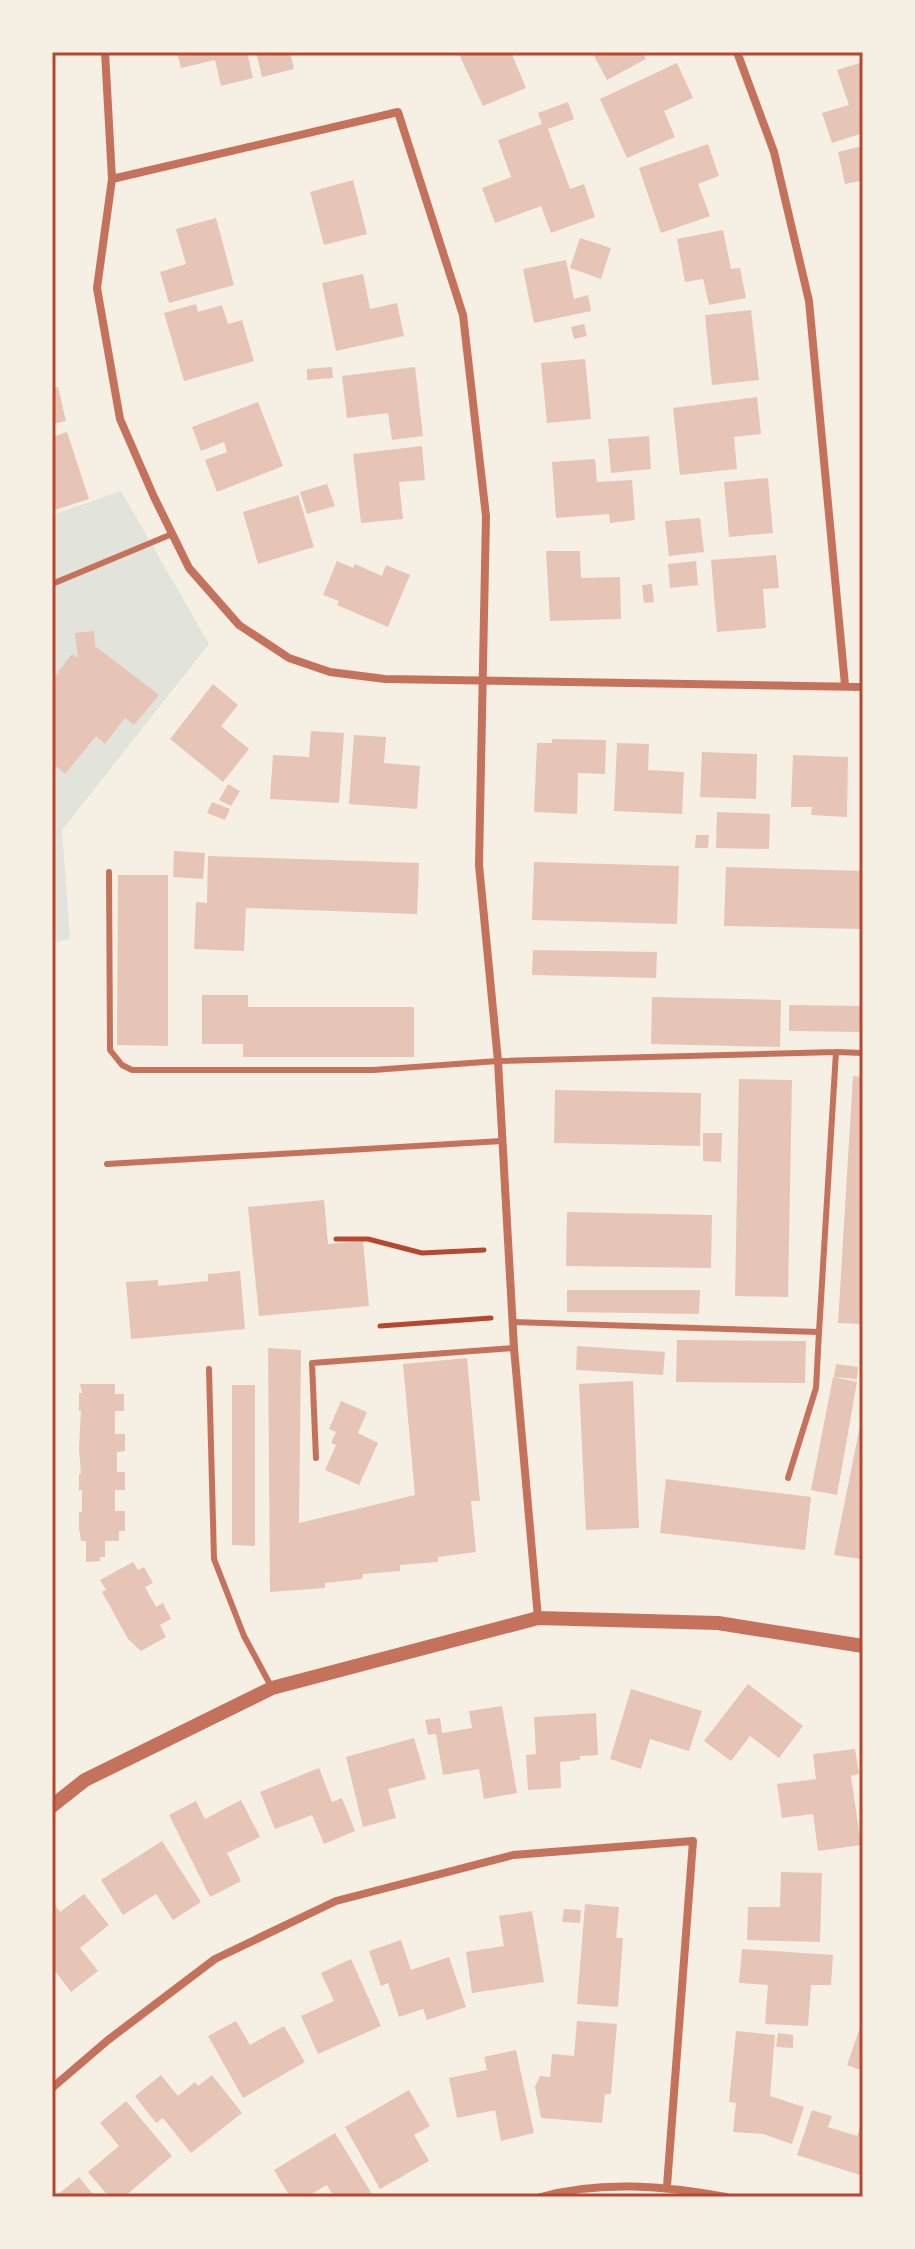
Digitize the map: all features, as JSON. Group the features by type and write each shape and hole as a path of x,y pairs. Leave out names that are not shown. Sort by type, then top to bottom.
{"street":[{"path":"105,52 112,179 97,288 120,419 189,568 239,625 289,658 330,672 385,679 863,687"},
{"path":"737,52 774,152 809,301 845,685"},
{"path":"112,179 398,112 463,315 486,516 479,865 498,1061 514,1348 538,1618"},
{"path":"52,1806 85,1780 272,1688 538,1618 718,1623 863,1646"},
{"path":"52,2088 108,2040 215,1959 336,1901 513,1855 693,1841 667,2186"},
{"path":"541,2197 567,2190 667,2186 726,2197"}],"lane":[{"path":"52,584 172,534"},
{"path":"109,872 110,1050 122,1065 132,1070 373,1070 498,1061 863,1053"},
{"path":"788,1478 816,1388 836,1052"},
{"path":"107,1164 502,1141"},
{"path":"513,1322 819,1332"},
{"path":"316,1458 312,1363 514,1348"},
{"path":"209,1369 214,1559 244,1636 272,1688"}],"path":[{"path":"336,1239 368,1239 422,1253 484,1250"},
{"path":"380,1326 491,1318"}],"shaded area":[{"path":"121,491 209,644 62,830 70,939 52,943 52,515"}],"building":[{"path":"177,52 247,52 253,78 221,86 215,60 181,68"},
{"path":"256,52 290,52 294,69 262,77"},
{"path":"458,52 511,52 526,88 483,106"},
{"path":"592,52 643,52 646,59 607,80"},
{"path":"863,62 863,133 832,143 822,113 849,105 837,70"},
{"path":"677,63 693,98 664,111 675,137 627,158 600,99"},
{"path":"568,102 574,119 548,129 570,189 584,184 595,217 551,233 541,206 495,223 482,188 511,177 498,140 542,124 538,113"},
{"path":"708,144 719,176 698,184 710,216 661,233 639,168"},
{"path":"863,146 862,189 860,181 845,184 838,152"},
{"path":"353,180 367,234 324,245 310,192"},
{"path":"216,218 234,285 169,303 160,272 186,264 176,229"},
{"path":"723,230 731,269 740,268 746,298 709,305 703,279 685,282 677,239"},
{"path":"580,238 611,248 601,279 570,268"},
{"path":"566,260 574,299 588,295 591,311 534,323 523,269"},
{"path":"363,274 370,309 397,303 404,336 336,351 322,283"},
{"path":"196,304 198,312 222,305 228,324 242,320 254,361 184,381 164,313"},
{"path":"751,310 759,380 712,385 705,315"},
{"path":"584,324 587,336 574,339 571,327"},
{"path":"585,359 591,419 547,423 541,363"},
{"path":"332,367 333,378 307,380 307,369"},
{"path":"415,367 423,436 392,440 388,413 347,418 342,376"},
{"path":"58,387 66,421 52,424 52,388"},
{"path":"757,397 761,434 734,437 737,469 680,475 673,408"},
{"path":"258,402 283,466 217,492 205,460 227,452 224,442 201,451 192,427"},
{"path":"67,432 89,499 52,511 52,437"},
{"path":"649,436 651,469 611,473 608,439"},
{"path":"422,446 425,480 399,482 403,519 361,523 353,454"},
{"path":"595,459 597,482 632,480 635,520 610,523 609,514 556,518 552,462"},
{"path":"768,478 773,533 729,537 724,482"},
{"path":"327,484 335,506 307,514 300,492"},
{"path":"298,495 314,547 258,564 243,512"},
{"path":"700,518 704,552 669,556 665,521"},
{"path":"546,551 580,551 581,578 620,577 621,619 550,621"},
{"path":"776,555 779,588 763,589 766,628 717,632 711,560"},
{"path":"337,561 353,568 355,564 382,576 386,565 410,575 388,627 337,605 339,601 323,595"},
{"path":"696,561 698,585 670,588 668,564"},
{"path":"652,584 654,602 644,603 642,585"},
{"path":"94,631 95,646 159,695 134,725 125,718 105,744 96,736 65,774 52,763 52,680 72,654 78,658 75,633"},
{"path":"213,684 238,705 221,726 249,749 223,782 170,739"},
{"path":"311,731 344,733 339,803 270,799 273,755 309,757"},
{"path":"354,735 386,737 384,763 420,766 417,809 349,804"},
{"path":"552,739 606,740 605,774 578,773 577,814 534,812 537,743 552,743"},
{"path":"617,743 649,744 648,770 684,772 682,814 614,811"},
{"path":"702,752 757,754 756,799 700,797"},
{"path":"793,755 848,757 847,817 811,815 812,807 791,807"},
{"path":"228,784 240,791 231,806 219,800"},
{"path":"212,802 230,809 225,820 207,813"},
{"path":"717,812 770,814 769,849 716,848"},
{"path":"696,835 709,835 708,848 695,848"},
{"path":"174,851 205,853 203,879 173,877"},
{"path":"208,856 419,863 417,914 246,908 244,951 194,949 196,902 207,903"},
{"path":"534,862 679,866 677,924 532,920"},
{"path":"726,867 863,871 863,929 724,926"},
{"path":"118,875 168,875 168,1046 117,1045"},
{"path":"533,950 657,952 656,978 532,975"},
{"path":"202,995 248,995 248,1007 414,1007 414,1057 243,1057 243,1044 202,1044"},
{"path":"652,997 781,1000 780,1047 651,1044"},
{"path":"789,1005 863,1006 863,1032 789,1031"},
{"path":"853,1076 863,1077 863,1324 838,1323"},
{"path":"739,1079 792,1080 788,1297 735,1296"},
{"path":"555,1090 701,1093 700,1146 554,1143"},
{"path":"703,1133 722,1133 721,1162 703,1161"},
{"path":"324,1200 328,1244 363,1241 369,1306 259,1316 248,1207"},
{"path":"567,1212 712,1215 711,1268 566,1266"},
{"path":"240,1271 245,1329 131,1339 126,1282 158,1280 158,1286 208,1281 208,1274"},
{"path":"567,1290 700,1290 699,1314 567,1312"},
{"path":"677,1340 806,1341 805,1383 676,1382"},
{"path":"577,1346 665,1352 663,1375 576,1370"},
{"path":"268,1348 301,1350 299,1523 415,1495 403,1364 467,1358 480,1501 471,1501 476,1552 438,1557 438,1562 400,1565 400,1571 363,1574 362,1579 325,1583 325,1588 270,1592"},
{"path":"836,1364 858,1367 857,1379 834,1377"},
{"path":"833,1377 857,1382 837,1495 811,1490"},
{"path":"633,1381 639,1528 586,1530 579,1384"},
{"path":"80,1384 115,1384 115,1394 124,1394 124,1411 115,1411 115,1434 125,1434 125,1451 117,1452 117,1472 125,1472 125,1490 115,1490 115,1511 125,1511 125,1531 119,1531 119,1541 105,1541 105,1557 100,1557 100,1561 86,1562 86,1541 81,1541 79,1528 79,1512 82,1512 82,1490 79,1490"},
{"path":"232,1385 255,1385 255,1546 232,1545"},
{"path":"341,1401 367,1412 358,1433 378,1443 359,1485 325,1470 336,1445 331,1443 336,1432 329,1429"},
{"path":"862,1416 863,1551 861,1559 834,1555"},
{"path":"666,1479 811,1497 805,1550 660,1533"},
{"path":"133,1562 138,1570 144,1567 153,1583 145,1587 156,1607 163,1603 171,1619 160,1625 166,1637 141,1651 128,1639 102,1592 106,1590 100,1580"},
{"path":"748,1684 803,1726 779,1758 750,1736 731,1761 704,1741"},
{"path":"631,1689 702,1711 689,1751 650,1739 641,1769 610,1759"},
{"path":"502,1706 517,1793 484,1799 479,1769 443,1775 436,1734 428,1735 425,1720 440,1718 442,1733 472,1728 469,1711"},
{"path":"596,1713 598,1755 560,1762 561,1788 528,1790 526,1755 536,1754 534,1717"},
{"path":"414,1738 426,1779 388,1789 396,1818 363,1827 346,1757"},
{"path":"855,1749 859,1774 851,1776 861,1845 818,1851 813,1814 782,1818 777,1784 816,1779 813,1754"},
{"path":"319,1768 332,1802 342,1798 355,1831 324,1844 312,1815 275,1829 260,1792"},
{"path":"241,1800 260,1837 227,1853 241,1881 210,1897 169,1815 196,1801 205,1819"},
{"path":"162,1841 201,1902 173,1920 156,1894 123,1915 101,1880"},
{"path":"781,1872 822,1873 820,1942 747,1940 748,1907 780,1907"},
{"path":"84,1894 109,1925 80,1948 98,1971 71,1992 52,1967 52,1901 60,1912"},
{"path":"585,1904 619,1907 616,1938 623,1938 618,2007 577,2004"},
{"path":"564,1909 581,1910 580,1923 562,1922"},
{"path":"532,1911 544,1982 472,1993 466,1952 504,1946 499,1916"},
{"path":"401,1940 411,1970 449,1957 466,2007 427,2020 423,2009 399,2017 388,1983 381,1986 369,1951"},
{"path":"742,1949 833,1955 831,1985 811,1985 808,2026 765,2024 768,1985 739,1983"},
{"path":"351,1959 381,2026 318,2054 301,2016 334,2001 321,1973"},
{"path":"863,2019 863,2071 847,2065"},
{"path":"236,2021 250,2045 284,2026 305,2062 243,2098 208,2036"},
{"path":"577,2021 617,2024 611,2094 605,2094 602,2123 541,2118 535,2087 540,2076 550,2077 552,2054 574,2056"},
{"path":"736,2031 775,2035 770,2096 804,2107 792,2144 763,2134 733,2132 736,2103 729,2102"},
{"path":"778,2033 793,2035 793,2048 776,2047"},
{"path":"516,2050 534,2133 501,2141 495,2110 457,2118 449,2078 487,2070 484,2057"},
{"path":"161,2075 178,2096 195,2082 198,2086 212,2075 242,2113 191,2153 163,2118 156,2123 135,2096"},
{"path":"409,2090 430,2126 414,2135 429,2161 380,2189 345,2127"},
{"path":"126,2101 172,2156 124,2197 109,2197 88,2172 119,2146 100,2123"},
{"path":"812,2110 832,2116 828,2127 857,2136 863,2118 863,2176 797,2155"},
{"path":"335,2133 372,2194 366,2197 334,2197 327,2185 306,2197 290,2197 274,2170"},
{"path":"79,2177 95,2197 55,2197"}]}
